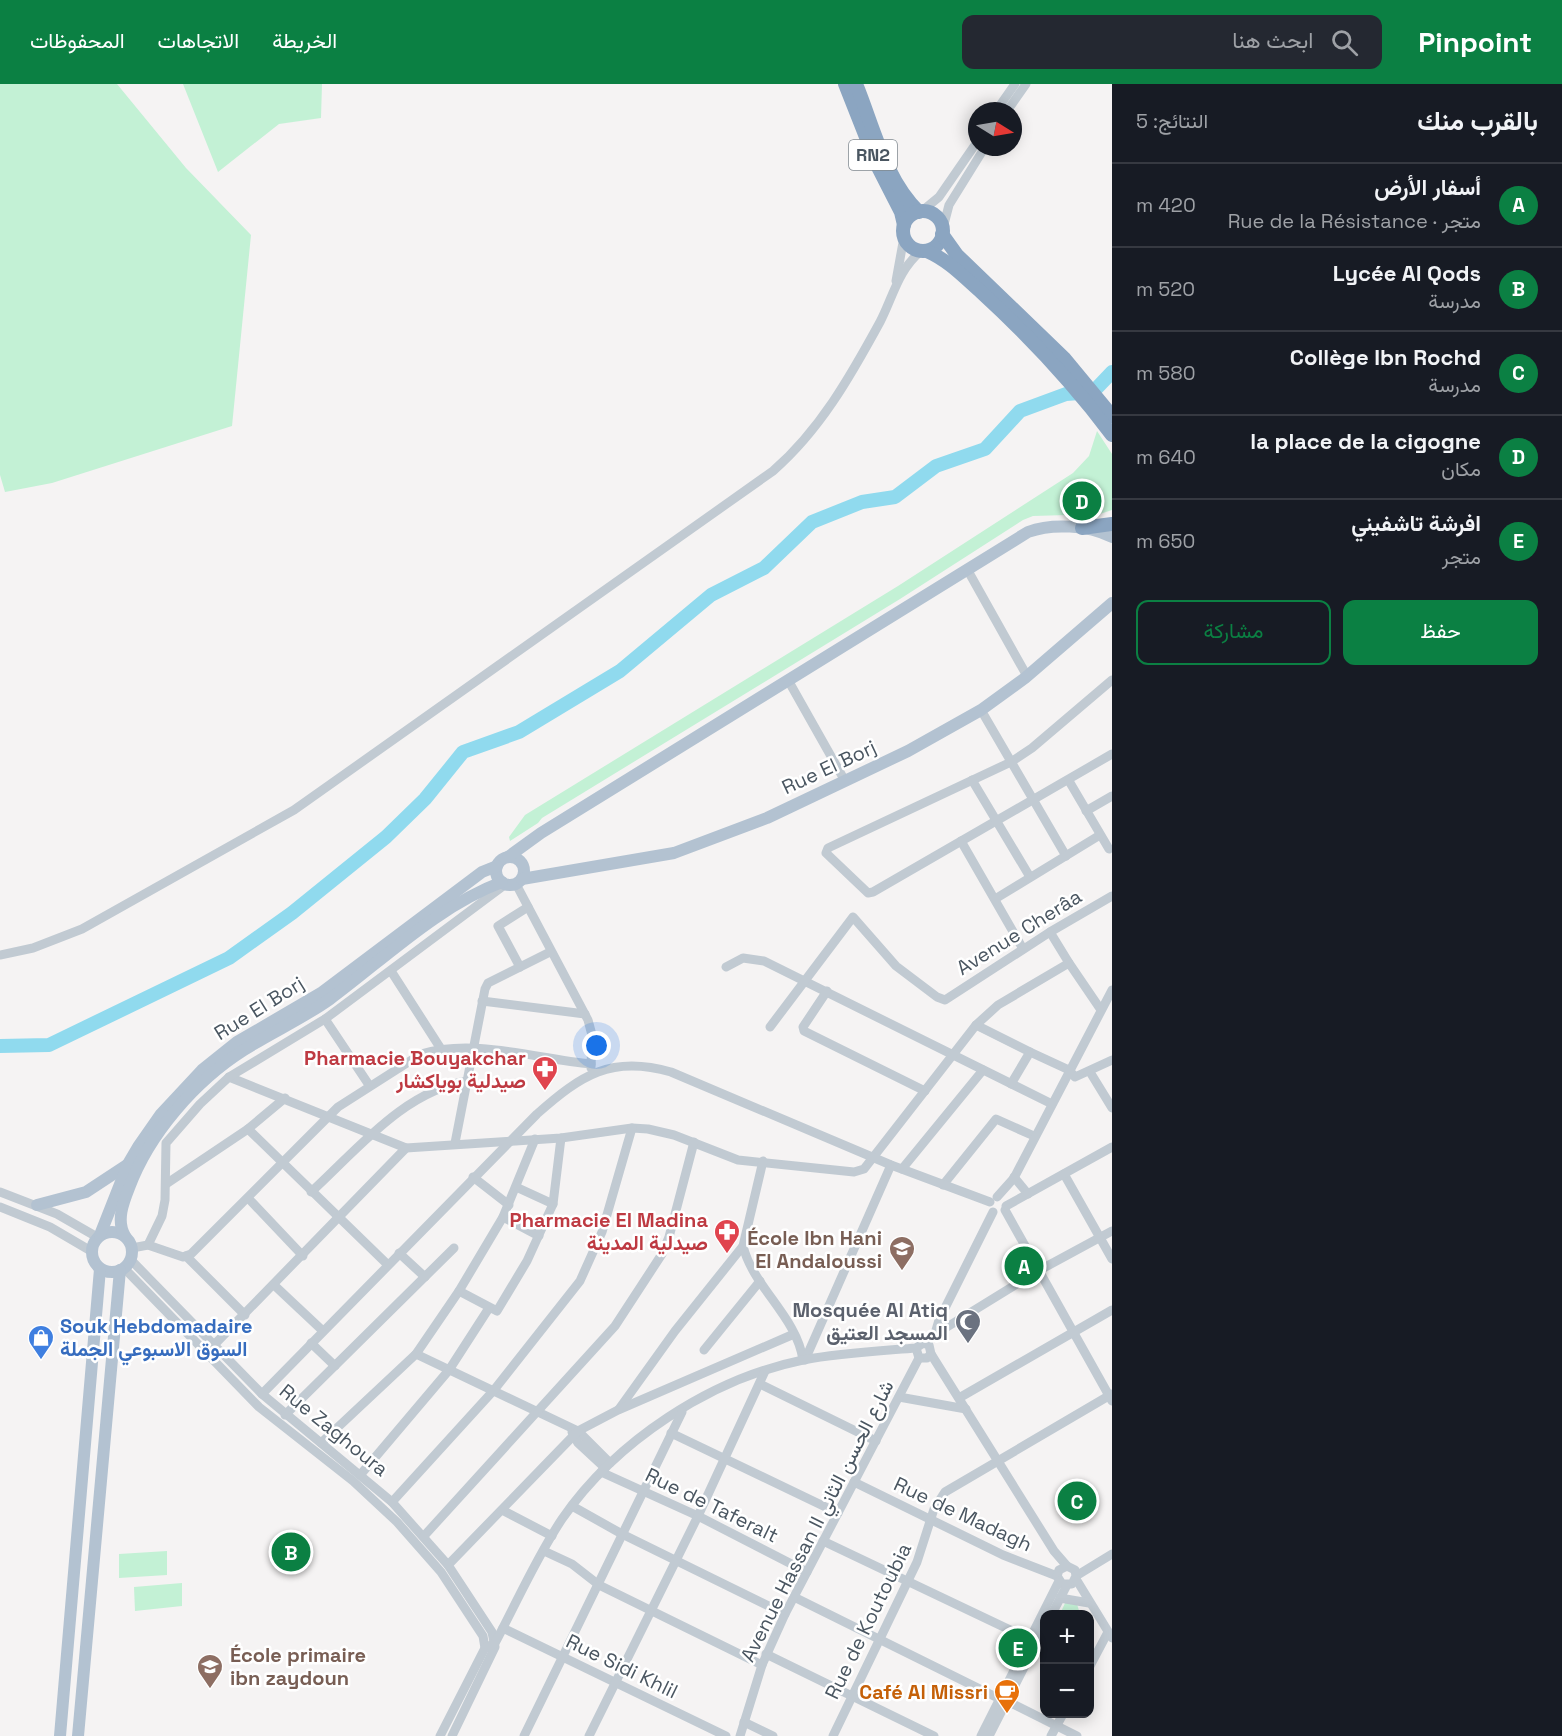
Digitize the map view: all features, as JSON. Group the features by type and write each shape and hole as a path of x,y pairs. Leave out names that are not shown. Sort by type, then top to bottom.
{"highway":[{"name":"RN2","path":"845,84 872,153 898,206 910,246 949,263 1064,358 1112,416"},
{"name":"RN2","path":"856,84 892,172 907,199 920,211 933,214 957,255 1027,328 1112,435"},
{"path":"904,231 909,216 920,211"},
{"path":"924,251 937,245 942,231"},
{"path":"1082,528 1112,524"}],"main road":[{"path":"508,857 521,861 525,870 511,882 497,874 497,866 508,857 541,833 967,569 1036,529 1082,528 1112,537"},
{"name":"Rue El Borj","path":"125,1236 120,1223 121,1216 126,1196 142,1159 166,1123 209,1078 242,1051 327,1001 465,897 511,882 674,853 746,827 908,752 981,710 1027,676 1112,603"},
{"name":"Rue El Borj","path":"99,1236 128,1164 161,1114 213,1060 254,1032 299,1008 482,872 497,866"},
{"path":"38,1205 86,1192 128,1164"},
{"path":"78,1736 101,1472 126,1262 125,1236 112,1231 99,1236 91,1251 100,1269 110,1272 126,1262"},
{"path":"60,1736 85,1471 100,1269"},
{"path":"85,1471 101,1472"}],"street":[{"path":"1002,102 1015,84"},
{"path":"1013,102 1026,84"},
{"path":"942,231 949,205 972,156"},
{"path":"920,211 939,197 977,156"},
{"path":"895,286 904,231"},
{"path":"0,955 33,948 82,929 294,810 772,471 803,443 836,397 881,319 908,263 924,251"},
{"path":"967,569 1027,676"},
{"path":"788,680 845,781"},
{"path":"1112,681 1032,748 1011,762 825,851 870,893 1033,802 1112,754"},
{"path":"981,710 1066,856"},
{"path":"972,780 1030,877"},
{"path":"1069,781 1109,849"},
{"path":"1086,811 1112,796"},
{"path":"995,899 1100,835"},
{"path":"961,841 1023,949"},
{"path":"126,1262 148,1245 162,1216 166,1184 166,1149 169,1137 229,1077 325,1019 511,882 528,907 591,1028 591,1069"},
{"name":"Avenue Cherâa","path":"805,979 853,917 896,966 937,997 945,1000 1050,932 1112,896"},
{"path":"520,967 498,926 528,907"},
{"path":"1050,932 1068,963 1101,1010"},
{"path":"455,1143 482,1001 488,983 550,952"},
{"path":"726,967 743,958 754,958 805,979 1052,1104"},
{"path":"229,1077 406,1148 455,1143 561,1138 632,1128 662,1131 730,1158 854,1172 864,1169 874,1157 976,1025 998,1005 1068,963"},
{"path":"391,971 441,1049"},
{"path":"770,1027 805,979"},
{"path":"939,1320 918,1346 919,1358 925,1359 931,1351 939,1320 1112,990"},
{"path":"827,991 803,1027 804,1031 925,1091"},
{"path":"482,1001 585,1014"},
{"path":"325,1019 369,1086"},
{"path":"976,1025 1069,1070 1076,1077 1112,1060"},
{"path":"186,1256 196,1250 329,1116 369,1086 421,1054 441,1049 474,1048 591,1069 633,1064 671,1072 891,1165 999,1205 1111,1397"},
{"path":"1011,1084 1030,1052"},
{"path":"262,1394 509,1141 591,1069"},
{"path":"902,1169 983,1070"},
{"path":"1090,1072 1112,1108"},
{"path":"311,1192 373,1134 429,1091 449,1084 468,1081"},
{"path":"166,1184 248,1129 285,1098"},
{"path":"943,1185 995,1120 1034,1136"},
{"path":"392,1502 494,1390 580,1281 593,1257 632,1128"},
{"path":"248,1129 387,1264"},
{"path":"459,1291 497,1311 539,1236 554,1204 561,1138"},
{"path":"321,1443 416,1354 459,1291 503,1217 535,1139"},
{"path":"424,1536 615,1326 662,1254 675,1217 694,1142"},
{"path":"214,1345 406,1148"},
{"path":"999,1205 1028,1194 1112,1148"},
{"path":"618,1410 675,1331 743,1246 763,1161"},
{"path":"804,1360 891,1165"},
{"path":"1064,1174 1112,1259"},
{"path":"473,1177 509,1204"},
{"path":"1014,1177 1028,1194"},
{"path":"516,1188 554,1204"},
{"path":"0,1192 38,1205 99,1236"},
{"path":"248,1198 303,1256"},
{"path":"0,1207 50,1227 91,1251"},
{"path":"503,1217 539,1236"},
{"path":"934,1335 1038,1271 1112,1231"},
{"path":"148,1245 166,1253 186,1256 245,1315"},
{"path":"743,1246 749,1264 794,1334 804,1360"},
{"path":"285,1415 454,1248"},
{"path":"399,1253 425,1277"},
{"name":"Rue Zaghoura","path":"126,1262 285,1415 361,1474 392,1502 448,1566 492,1632 495,1643"},
{"name":"Rue Zaghoura","path":"126,1262 259,1407 353,1481 397,1522 441,1572 483,1636 485,1648"},
{"path":"704,1350 760,1281"},
{"path":"274,1285 322,1331"},
{"path":"361,1474 449,1370 489,1308"},
{"path":"959,1398 1112,1310"},
{"path":"448,1566 574,1432 618,1410 794,1334"},
{"path":"311,1343 335,1366"},
{"path":"451,1733 493,1654 495,1643 552,1536 572,1506 605,1468 645,1434 721,1389 765,1371 804,1360 918,1346 925,1343 1054,1551 1067,1576 1088,1601 1110,1635 1090,1664"},
{"path":"416,1354 494,1390 574,1432 605,1468"},
{"name":"Avenue Hassan II شارع الحسن الثاني","path":"740,1736 766,1654 919,1358"},
{"path":"589,1736 698,1516 765,1371"},
{"path":"760,1384 876,1441"},
{"path":"899,1397 966,1409"},
{"name":"Rue de Koutoubia","path":"832,1736 908,1582 923,1548 938,1500 945,1492 1111,1397"},
{"path":"524,1736 561,1656 599,1585 683,1410"},
{"path":"671,1433 838,1513"},
{"name":"Rue de Taferalt","path":"605,1468 807,1572"},
{"name":"Rue de Madagh","path":"854,1482 1003,1555 1067,1576"},
{"path":"572,1506 622,1534 785,1614"},
{"path":"502,1510 552,1536"},
{"path":"823,1541 1029,1639"},
{"path":"544,1551 572,1564 599,1585 762,1665"},
{"path":"989,1736 1029,1639 1067,1576 1112,1554"},
{"path":"1054,1610 1067,1576"},
{"path":"794,1597 1077,1736"},
{"path":"1060,1598 1088,1601"},
{"name":"Rue Sidi Khlil","path":"503,1628 726,1736"},
{"path":"981,1736 1040,1635"},
{"path":"451,1733 485,1648 495,1643"},
{"path":"766,1654 934,1736"},
{"path":"1051,1736 1060,1718"},
{"path":"744,1722 773,1736"}],"green space":[{"path":"0,84 117,84 186,168 251,235 232,426 52,483 5,492 0,475"},
{"path":"183,84 322,84 321,118 279,124 218,172"},
{"path":"1097,431 1112,454 1112,510 1100,514 1097,511 1101,504 1097,489 1082,483 1070,488 1062,497 1067,515 1033,516 1023,520 900,599 542,818 510,841 509,837 525,815 898,586 1073,473 1089,456"},
{"path":"167,1551 167,1575 119,1578 119,1554"},
{"path":"182,1583 182,1606 135,1611 134,1587"},
{"path":"1066,1601 1077,1604 1079,1610 1062,1610"}],"waterway":[{"path":"0,1046 49,1045 229,958 292,913 386,837 425,799 463,752 519,732 620,671 711,595 764,568 812,522 862,502 895,497 936,466 985,449 1020,411 1066,394 1093,392 1112,372"}],"place":[{"name":"la place de la cigogne","path":"1082,501"},
{"name":"Pharmacie Bouyakchar صيدلية بوياكشار","path":"545,1092"},
{"name":"Pharmacie El Madina صيدلية المدينة","path":"727,1255"},
{"name":"أسفار الأرض","path":"1024,1266"},
{"name":"École Ibn Hani El Andaloussi","path":"902,1272"},
{"name":"Mosquée Al Atiq المسجد العتيق","path":"968,1345"},
{"name":"Souk Hebdomadaire السوق الاسبوعي الجملة","path":"41,1361"},
{"name":"Collège Ibn Rochd","path":"1077,1501"},
{"name":"Lycée Al Qods","path":"291,1552"},
{"name":"افرشة تاشفيني","path":"1018,1648"},
{"name":"École primaire ibn zaydoun","path":"210,1690"},
{"name":"Café Al Missri","path":"1007,1715"}]}
